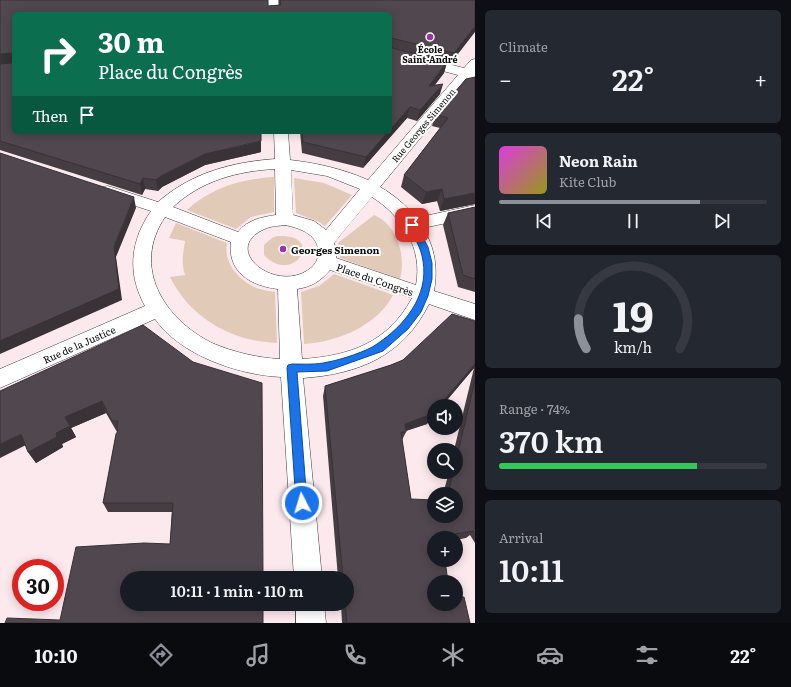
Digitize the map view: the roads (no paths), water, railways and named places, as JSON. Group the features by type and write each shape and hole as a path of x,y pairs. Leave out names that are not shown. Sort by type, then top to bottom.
{"street":[{"path":"274,0 274,12"},
{"path":"392,53 472,70"},
{"name":"Rue Georges Simenon","path":"370,188 472,70"},
{"path":"282,134 285,219"},
{"name":"Place du Congrès","path":"284,164 331,171 349,177 370,188 396,205 412,225 424,247 428,263 428,279 424,296 416,312 404,327 379,348 327,367 292,368 250,364 219,354 197,344 178,331 152,300 145,284 142,268 142,251 146,236 152,222 162,209 187,188 220,173 256,165 284,164"},
{"path":"96,187 162,209 240,239 247,230 258,224 271,220 285,219 312,227 322,236 325,242 370,188"},
{"path":"412,225 475,211"},
{"name":"Place du Congrès","path":"240,239 238,250 241,261 249,271 262,279 278,283 296,283 311,278 322,269 328,258 328,247 325,242"},
{"name":"Place du Congrès","path":"326,262 424,296"},
{"path":"287,283 307,571"},
{"path":"424,296 475,312"},
{"name":"Rue de la Justice","path":"0,379 158,309"},
{"path":"310,611 311,623"}],"place":[{"name":"École Saint-André","path":"430,37"},
{"name":"Georges Simenon","path":"283,249"}]}
